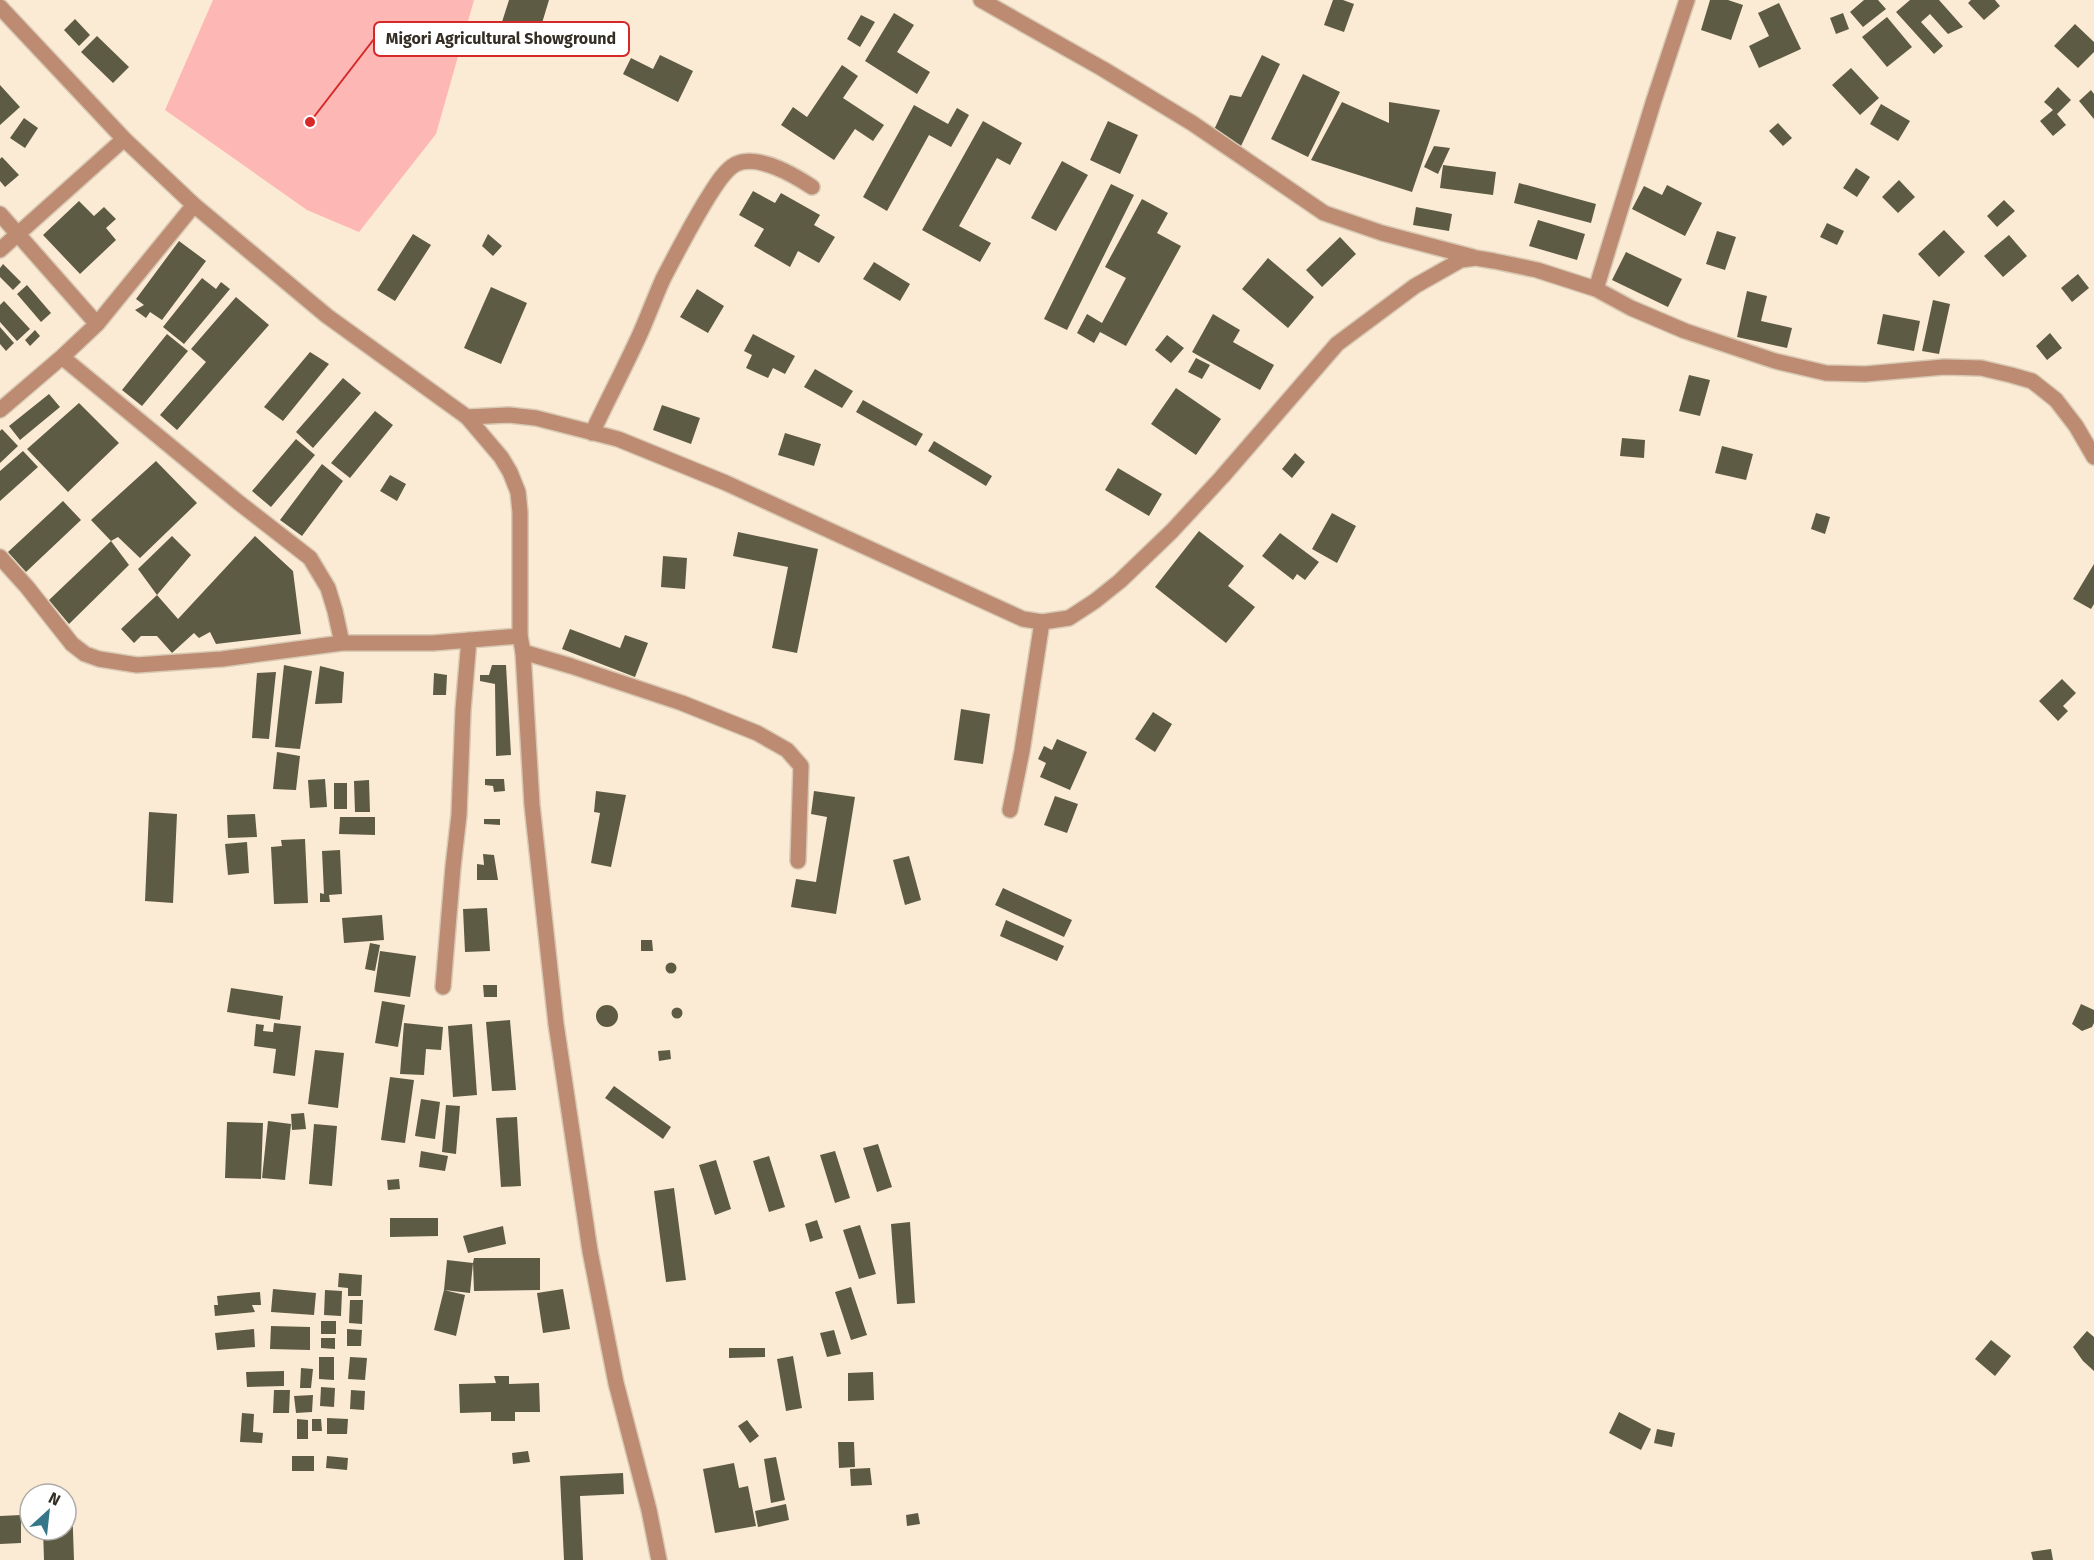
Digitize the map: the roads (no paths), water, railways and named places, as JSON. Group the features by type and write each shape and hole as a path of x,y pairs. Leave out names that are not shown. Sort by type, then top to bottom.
{"street":[{"path":"981,0 1095,64 1192,123 1324,213 1382,233 1476,258 1537,270 1596,289 1631,308 1685,331 1775,361 1826,372 1865,374 1944,367 1991,370 2032,381 2056,400 2076,426 2094,457"},
{"path":"1596,289 1687,0"},
{"path":"0,7 124,139 194,205 327,316 467,417 501,457 510,472 518,492 520,512 520,636 523,652 532,805 555,1024 590,1251 616,1383 649,1510 659,1560"},
{"path":"0,250 124,139"},
{"path":"592,432 640,334 662,281 690,227 724,176 734,165 744,161 755,161 796,177 812,187"},
{"path":"0,410 97,324 194,205"},
{"path":"0,214 97,324"},
{"path":"467,417 509,415 536,418 618,439 726,483 1023,619 1042,622 1069,618 1120,581 1172,531 1337,344 1415,286 1461,260 1476,258"},
{"path":"62,357 238,502 310,558 328,588 342,643"},
{"path":"0,557 27,586 72,644 85,654 99,659 137,665 222,658 342,643 422,643 520,636"},
{"path":"1010,810 1022,751 1042,622"},
{"path":"443,987 459,815 463,710 469,640"},
{"path":"523,652 682,703 757,733 787,750 801,766 798,861"}],"place":[{"name":"Migori Agricultural Showground","path":"310,122"}]}
